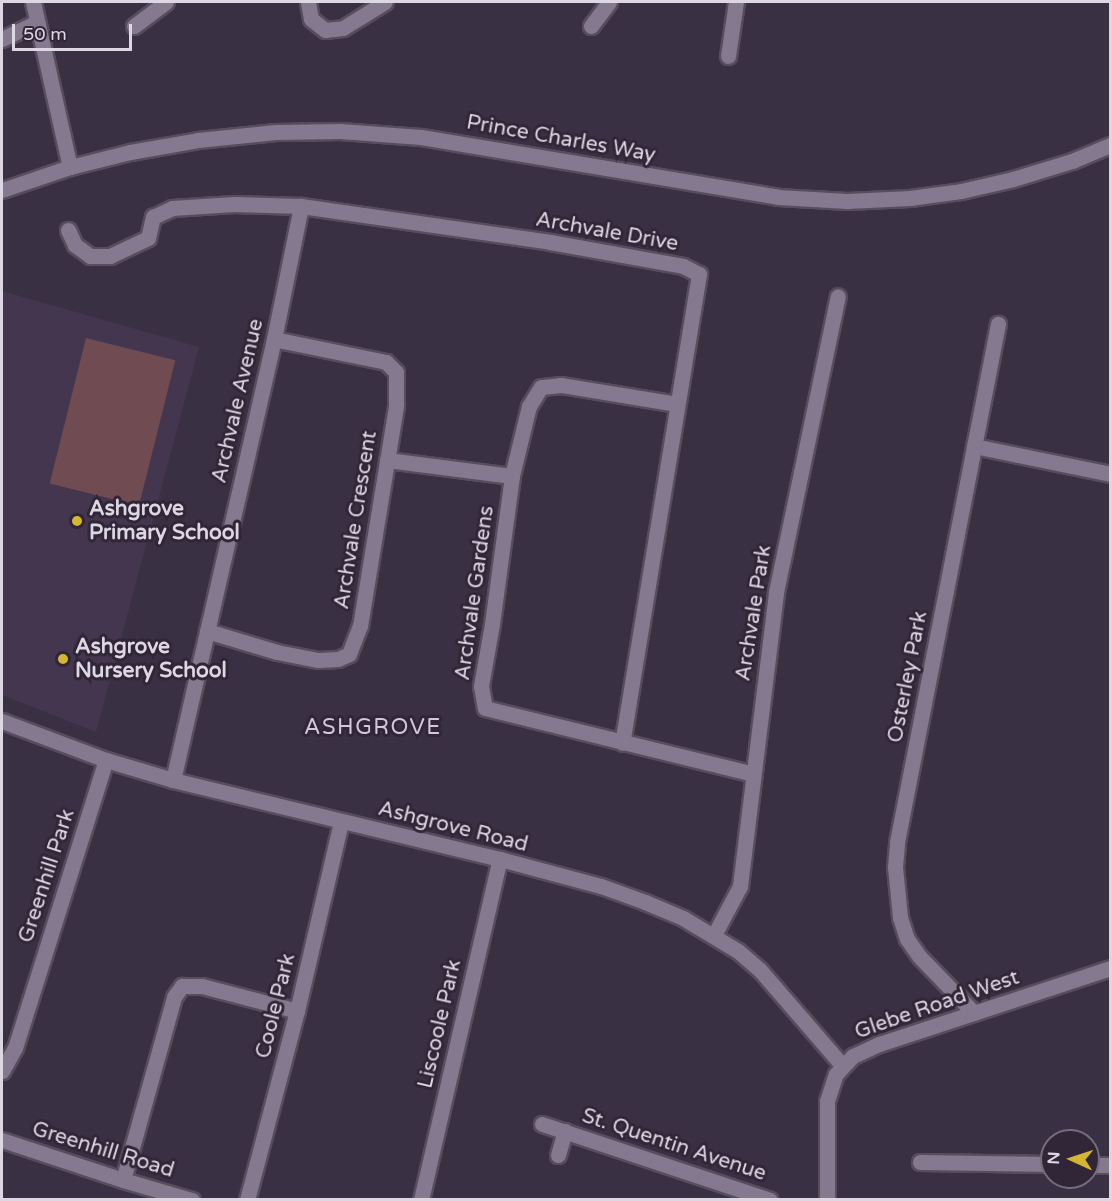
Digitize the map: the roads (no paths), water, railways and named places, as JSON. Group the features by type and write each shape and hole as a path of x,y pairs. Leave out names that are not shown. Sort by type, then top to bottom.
{"street":[{"path":"33,2 70,167"},
{"path":"134,26 166,2"},
{"path":"308,2 310,19 325,30 344,28 385,2"},
{"path":"591,26 609,2"},
{"path":"728,56 736,2"},
{"path":"2,39 36,22"},
{"name":"Prince Charles Way","path":"2,190 70,167 130,152 198,140 276,132 340,131 421,137 778,197 847,201 910,198 960,191 1013,179 1072,161 1110,145"},
{"name":"Archvale Drive","path":"68,230 75,245 90,256 110,256 147,238 153,217 172,208 234,204 302,206 550,242 683,266 699,274 622,743"},
{"name":"Archvale Avenue","path":"173,780 274,339 302,206"},
{"name":"Archvale Park","path":"714,935 740,886 776,592 838,296"},
{"name":"Osterley Park","path":"974,1013 919,956 907,939 900,917 895,867 897,842 998,324"},
{"name":"Archvale Crescent","path":"207,631 277,652 318,660 338,658 349,654 360,626 396,405 396,372 386,362 274,339"},
{"name":"Archvale Gardens","path":"677,404 561,385 541,387 529,406 512,476 492,624 481,686 485,708 753,774"},
{"path":"974,446 1110,474"},
{"path":"387,460 512,476"},
{"name":"Ashgrove Road","path":"2,721 106,760 173,780 500,859 601,886 664,910 714,935 760,970 842,1065"},
{"name":"Greenhill Park","path":"2,1071 15,1048 106,760"},
{"name":"Coole Park","path":"247,1200 297,1011 341,822"},
{"name":"Liscoole Park","path":"421,1200 500,859"},
{"name":"Glebe Road West","path":"827,1200 827,1101 830,1086 842,1065 864,1050 1110,968"},
{"path":"123,1180 174,997 182,986 202,986 297,1011"},
{"name":"St. Quentin Avenue","path":"542,1124 770,1200"},
{"name":"St. Quentin Avenue","path":"558,1155 565,1131"},
{"name":"Greenhill Road","path":"2,1140 192,1200"},
{"path":"920,1162 1040,1164"}],"place":[{"name":"Ashgrove Primary School","path":"77,521"},
{"name":"Ashgrove Nursery School","path":"63,659"}],"district":[{"name":"ASHGROVE","path":"373,728"}]}
